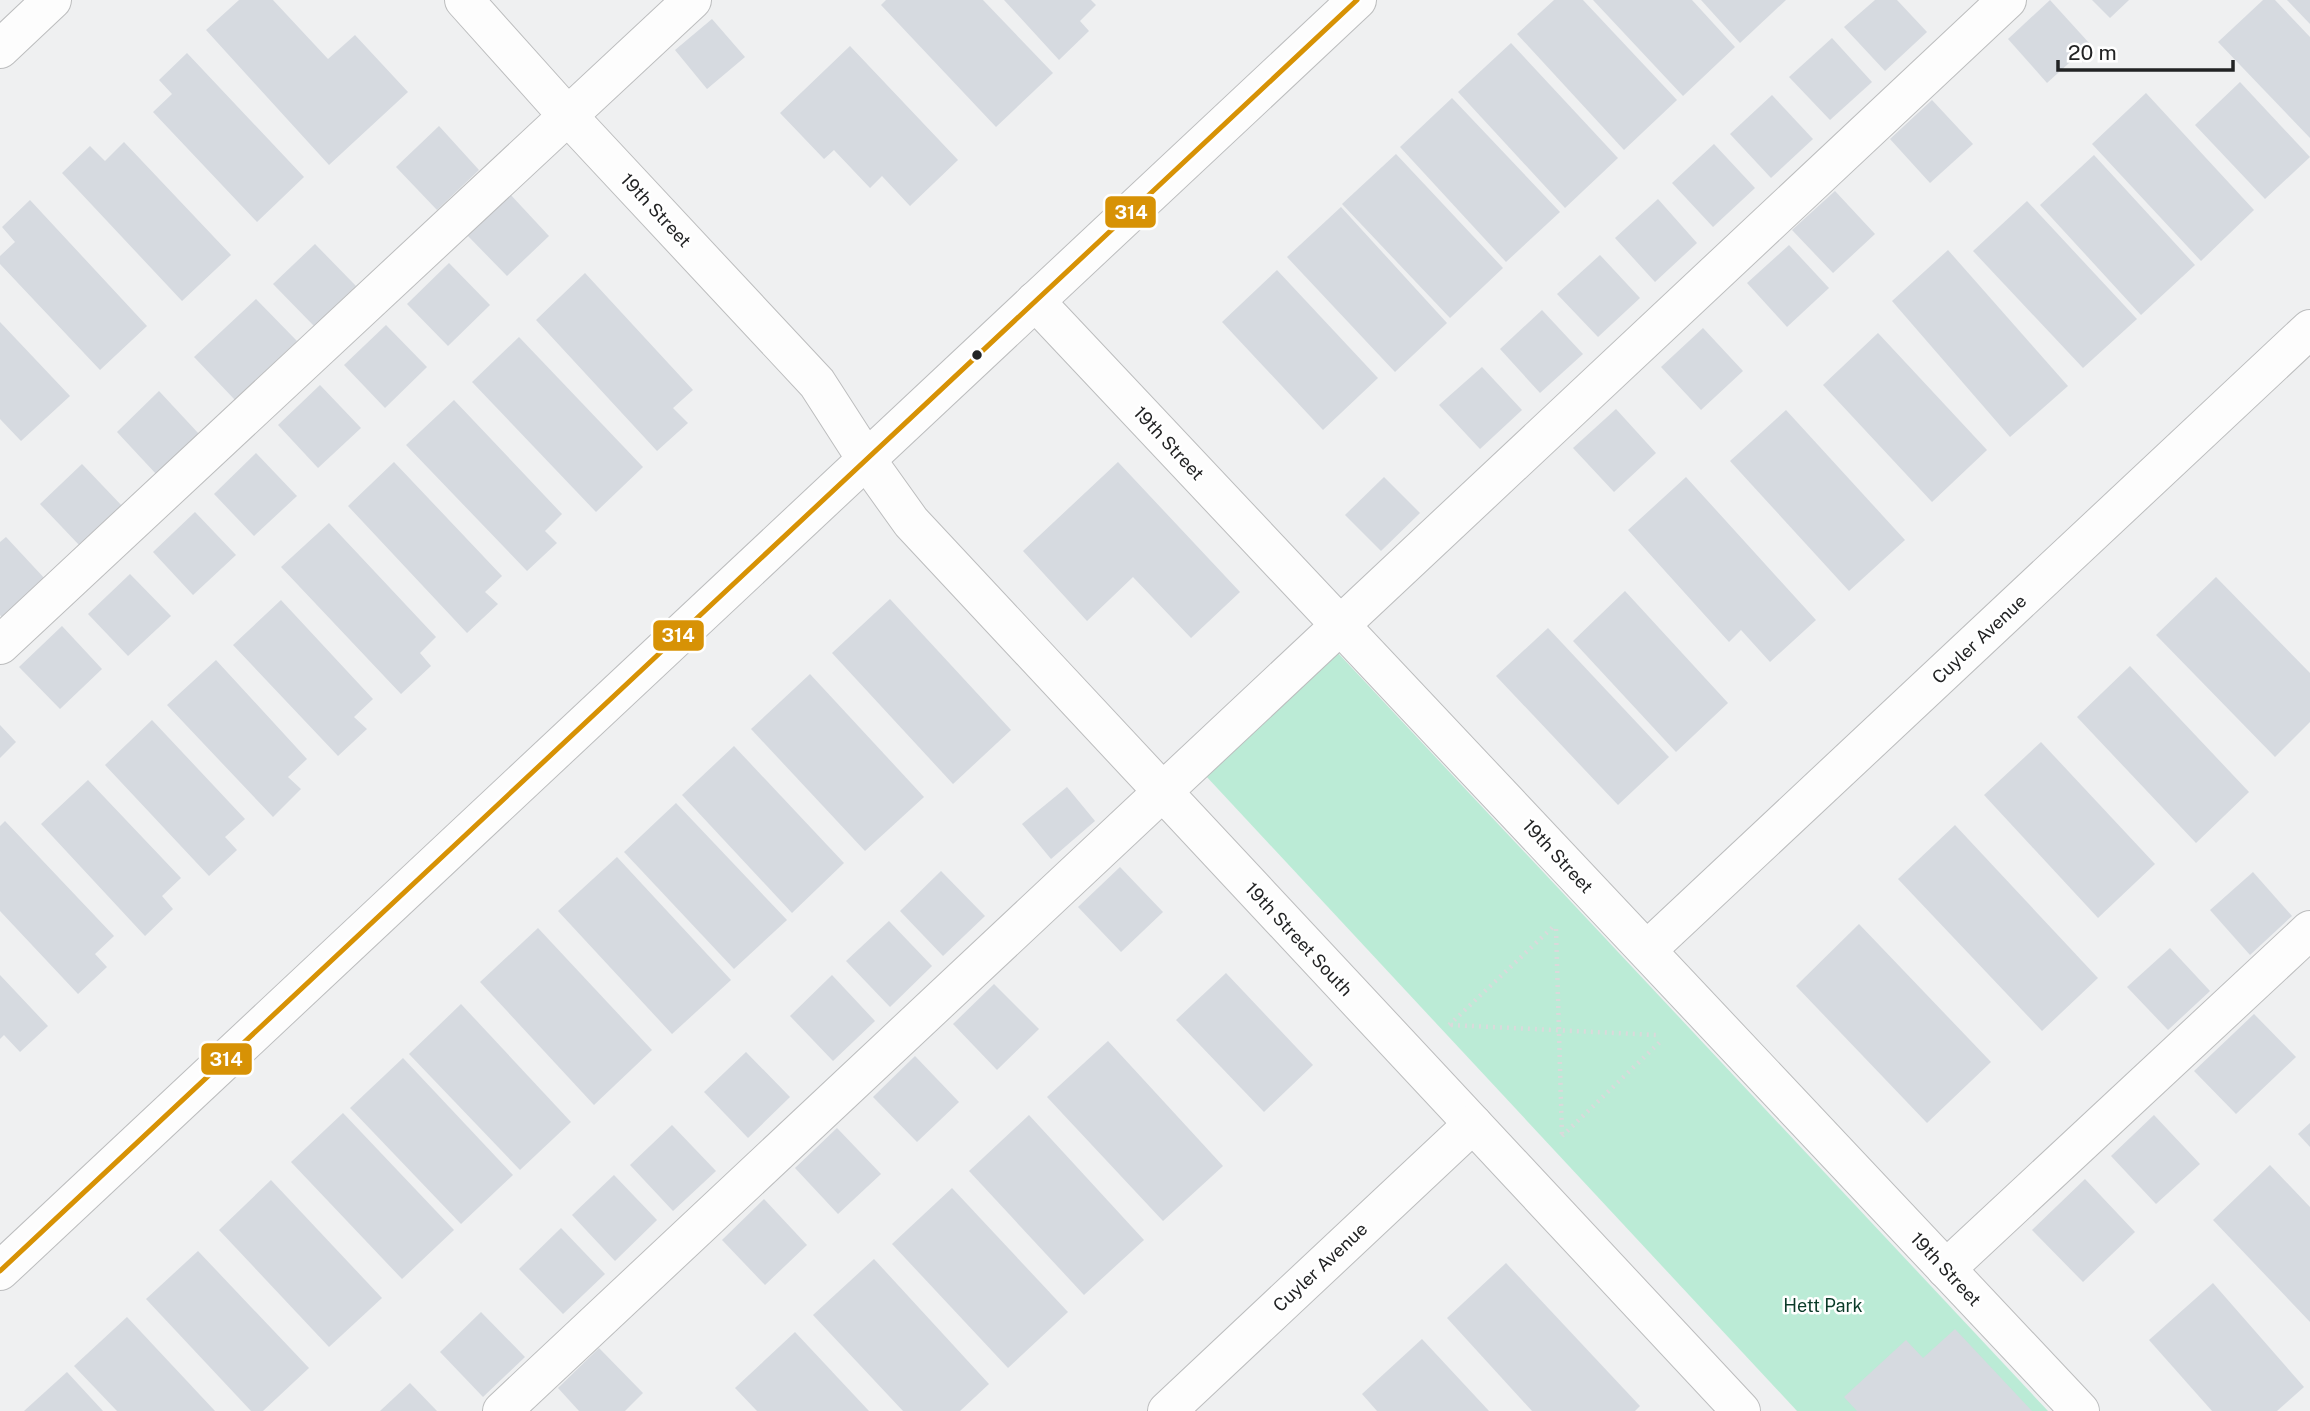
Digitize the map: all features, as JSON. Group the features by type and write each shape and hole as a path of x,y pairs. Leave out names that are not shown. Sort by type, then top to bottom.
{"street":[{"path":"0,49 52,0"},
{"name":"19th Street","path":"464,0 567,115 817,383 866,459"},
{"path":"0,645 692,0"},
{"path":"0,1271 1357,0"},
{"path":"502,1411 2007,0"},
{"name":"19th Street","path":"1035,301 2080,1411"},
{"name":"Cuyler Avenue","path":"1647,950 2310,329"},
{"name":"19th Street South","path":"866,459 911,522 1741,1411"},
{"path":"1946,1269 2310,930"},
{"name":"Cuyler Avenue","path":"1167,1411 1473,1124"}],"path":[{"path":"1444,1030 1563,917"},
{"path":"1556,924 1562,1136"},
{"path":"1449,1025 1667,1036 1554,1143"}],"green space":[{"name":"Hett Park","path":"1338,653 2048,1411 1797,1411 1205,775"}],"building":[{"path":"239,0 273,0 328,59 355,35 408,92 329,165 206,30"},
{"path":"886,0 983,0 1053,73 996,127 881,5"},
{"path":"1004,0 1091,0 1096,5 1080,21 1089,31 1059,60"},
{"path":"1554,0 1583,0 1677,100 1624,150 1517,34"},
{"path":"1593,0 1692,0 1735,47 1683,96"},
{"path":"1701,0 1786,0 1740,43"},
{"path":"1875,0 1897,0 1927,32 1885,71 1844,27"},
{"path":"2050,0 2090,44 2047,83 2008,39"},
{"path":"2092,0 2129,0 2110,18"},
{"path":"2263,0 2275,0 2310,37 2310,138 2218,42"},
{"path":"2287,0 2310,0 2310,24"},
{"path":"712,19 745,57 707,89 675,50"},
{"path":"1832,38 1872,82 1830,120 1789,77"},
{"path":"1511,43 1618,158 1565,208 1458,92"},
{"path":"850,46 958,160 910,206 882,176 870,188 834,150 824,159 780,113"},
{"path":"187,53 304,177 257,222 153,112 172,94 159,80"},
{"path":"2240,82 2310,157 2265,199 2195,125"},
{"path":"2146,93 2254,210 2201,261 2092,144"},
{"path":"1772,95 1813,139 1771,178 1730,134"},
{"path":"1452,98 1560,212 1506,262 1400,147"},
{"path":"1932,100 1973,144 1930,183 1890,139"},
{"path":"439,126 479,170 437,210 396,167"},
{"path":"124,142 231,255 182,301 62,173 90,146 105,161"},
{"path":"1714,144 1755,188 1713,227 1672,183"},
{"path":"1396,154 1503,268 1450,318 1342,204"},
{"path":"2094,155 2195,265 2141,315 2040,205"},
{"path":"1835,191 1875,234 1833,273 1792,230"},
{"path":"509,193 549,236 507,276 466,234"},
{"path":"1658,199 1697,243 1655,282 1615,238"},
{"path":"30,200 147,326 100,370 0,264 0,256 15,242 2,227"},
{"path":"2027,201 2137,319 2083,368 1973,251"},
{"path":"1341,207 1447,323 1395,372 1287,257"},
{"path":"315,244 356,286 314,326 273,284"},
{"path":"1789,245 1829,288 1787,327 1747,283"},
{"path":"1948,250 2068,386 2010,437 1892,301"},
{"path":"1600,255 1640,298 1598,337 1557,294"},
{"path":"449,263 490,305 448,346 407,304"},
{"path":"1277,270 1378,378 1323,430 1222,322"},
{"path":"585,273 693,390 673,408 688,423 657,451 536,320"},
{"path":"256,299 297,341 235,400 194,357"},
{"path":"1542,310 1583,354 1540,393 1500,349"},
{"path":"0,322 70,396 21,441 0,419"},
{"path":"386,325 427,367 385,408 344,365"},
{"path":"1703,328 1743,371 1701,410 1661,367"},
{"path":"1878,333 1987,450 1932,502 1823,385"},
{"path":"519,337 643,467 596,512 472,382"},
{"path":"1482,367 1522,410 1480,449 1439,405"},
{"path":"320,385 361,428 318,468 278,425"},
{"path":"159,391 199,434 157,475 117,432"},
{"path":"454,400 562,514 545,531 557,543 527,571 406,445"},
{"path":"1616,409 1656,453 1614,492 1573,448"},
{"path":"1786,410 1905,540 1849,591 1730,461"},
{"path":"256,453 297,496 254,536 214,494"},
{"path":"394,462 502,576 485,592 498,604 467,633 348,506"},
{"path":"1118,462 1240,592 1191,638 1133,577 1087,621 1023,551"},
{"path":"82,464 123,507 81,547 40,504"},
{"path":"1384,477 1420,513 1381,551 1345,515"},
{"path":"1686,477 1816,620 1770,662 1741,630 1729,642 1628,530"},
{"path":"195,512 236,555 193,595 153,552"},
{"path":"329,523 436,637 420,653 431,666 401,694 281,567"},
{"path":"6,537 46,580 4,620 0,615 0,542"},
{"path":"130,574 171,616 128,656 88,614"},
{"path":"2216,577 2310,673 2310,722 2275,757 2156,635"},
{"path":"1625,591 1728,703 1676,752 1573,641"},
{"path":"890,599 1011,730 953,784 832,653"},
{"path":"281,600 373,699 354,717 367,729 338,756 233,645"},
{"path":"62,626 102,669 60,709 19,667"},
{"path":"1548,628 1669,757 1618,805 1496,676"},
{"path":"216,660 307,759 288,777 301,789 273,817 167,705"},
{"path":"2130,666 2249,792 2196,843 2077,717"},
{"path":"810,674 924,797 865,851 751,729"},
{"path":"152,720 245,819 225,837 237,850 209,876 105,765"},
{"path":"0,725 16,742 0,758"},
{"path":"2041,742 2155,864 2098,918 1984,795"},
{"path":"734,746 844,863 792,913 682,795"},
{"path":"88,780 181,878 162,896 173,909 145,936 41,824"},
{"path":"1067,787 1095,821 1051,859 1022,824"},
{"path":"676,803 787,920 734,969 624,852"},
{"path":"5,821 114,936 95,954 107,967 78,994 0,911 0,826"},
{"path":"1955,825 2098,978 2042,1031 1898,879"},
{"path":"617,857 731,980 672,1034 558,911"},
{"path":"1120,867 1163,912 1121,952 1078,907"},
{"path":"941,871 985,916 943,956 900,911"},
{"path":"2253,872 2292,916 2250,955 2210,910"},
{"path":"889,921 932,966 890,1007 846,961"},
{"path":"1859,924 1991,1062 1927,1123 1796,986"},
{"path":"538,928 652,1050 594,1105 480,982"},
{"path":"2170,948 2210,991 2168,1030 2127,987"},
{"path":"1226,973 1313,1065 1264,1112 1176,1020"},
{"path":"0,975 48,1026 20,1052 4,1035 0,1039"},
{"path":"832,975 875,1021 833,1061 790,1016"},
{"path":"994,984 1039,1029 997,1070 953,1024"},
{"path":"461,1004 571,1122 520,1170 409,1054"},
{"path":"2254,1014 2296,1057 2236,1114 2194,1071"},
{"path":"1108,1041 1223,1166 1163,1221 1047,1097"},
{"path":"746,1052 790,1097 748,1138 704,1092"},
{"path":"915,1056 959,1102 917,1142 873,1097"},
{"path":"403,1058 513,1175 461,1224 350,1108"},
{"path":"343,1113 454,1230 402,1279 291,1162"},
{"path":"1029,1115 1144,1240 1084,1295 969,1171"},
{"path":"2154,1115 2200,1164 2156,1204 2111,1156"},
{"path":"2310,1123 2310,1147 2298,1134"},
{"path":"672,1125 716,1171 673,1211 630,1165"},
{"path":"837,1128 881,1174 838,1214 795,1168"},
{"path":"2270,1165 2310,1207 2310,1322 2213,1220"},
{"path":"614,1175 657,1220 615,1261 572,1215"},
{"path":"2085,1179 2135,1232 2083,1282 2032,1230"},
{"path":"271,1180 382,1298 329,1347 219,1230"},
{"path":"952,1188 1068,1312 1008,1368 892,1244"},
{"path":"764,1199 807,1245 765,1285 722,1240"},
{"path":"561,1228 605,1274 563,1314 519,1269"},
{"path":"198,1251 309,1368 263,1411 251,1411 146,1299"},
{"path":"874,1259 989,1384 960,1411 903,1411 813,1315"},
{"path":"1506,1263 1640,1406 1635,1411 1532,1411 1447,1318"},
{"path":"2213,1283 2304,1387 2277,1411 2212,1411 2149,1340"},
{"path":"481,1312 525,1357 483,1397 440,1352"},
{"path":"127,1317 215,1411 117,1411 74,1366"},
{"path":"1955,1329 2032,1411 1857,1411 1844,1397 1906,1340 1923,1358"},
{"path":"795,1332 869,1411 757,1411 735,1388"},
{"path":"1422,1339 1489,1411 1377,1411 1362,1394"},
{"path":"599,1348 643,1393 625,1411 579,1411 558,1388"},
{"path":"67,1372 103,1411 24,1411"},
{"path":"410,1383 437,1411 380,1411"}],"transit line":[{"name":"314","path":"0,1271 1357,0"}]}
